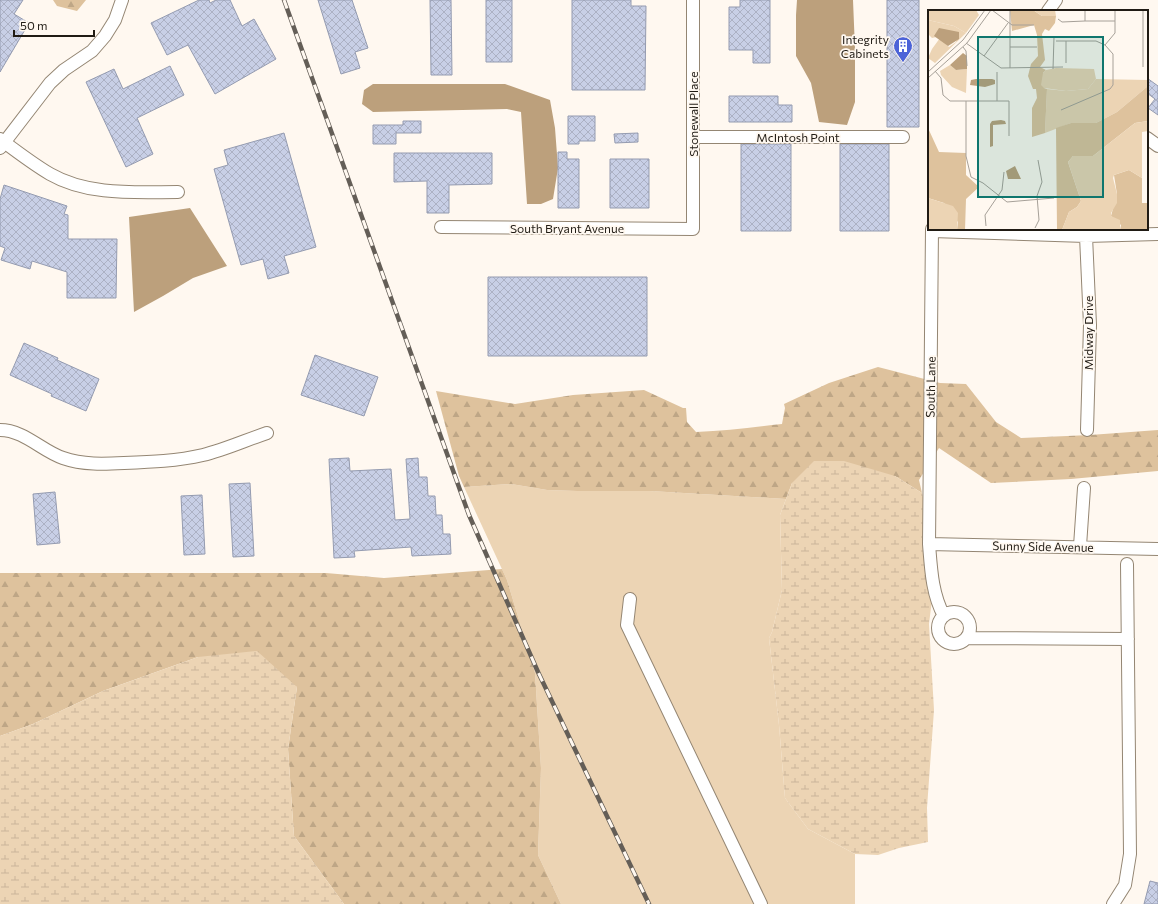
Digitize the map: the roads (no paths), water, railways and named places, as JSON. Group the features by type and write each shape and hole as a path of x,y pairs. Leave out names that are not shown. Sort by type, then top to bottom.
{"street":[{"path":"122,0 115,20 105,36 92,50 64,70 50,83 1,143 51,174 90,188 114,192 178,192"},
{"name":"Stonewall Place","path":"693,0 693,229"},
{"path":"1049,10 1056,0"},
{"name":"McIntosh Point","path":"694,137 903,137"},
{"path":"1148,139 1158,146"},
{"name":"South Bryant Avenue","path":"441,227 693,229"},
{"path":"932,230 1086,236 1158,234"},
{"name":"South Lane","path":"932,230 929,544 932,583 938,604 944,616"},
{"name":"Midway Drive","path":"1086,236 1090,325 1087,430"},
{"path":"0,430 22,435 63,458 84,463 107,464 174,461 204,455 267,433"},
{"path":"1080,546 1084,488"},
{"name":"Sunny Side Avenue","path":"929,544 1158,548"},
{"path":"1113,904 1125,884 1130,854 1127,564"},
{"path":"630,599 628,625 761,904"},
{"path":"954,612 963,615 967,619 970,628 967,638 963,642 954,644 944,641 940,636 940,621 944,616 954,612"},
{"path":"967,638 1128,639"}],"railway":[{"path":"284,0 469,515 538,672 649,904"}],"place":[{"name":"Integrity Cabinets","path":"903,63"}]}
